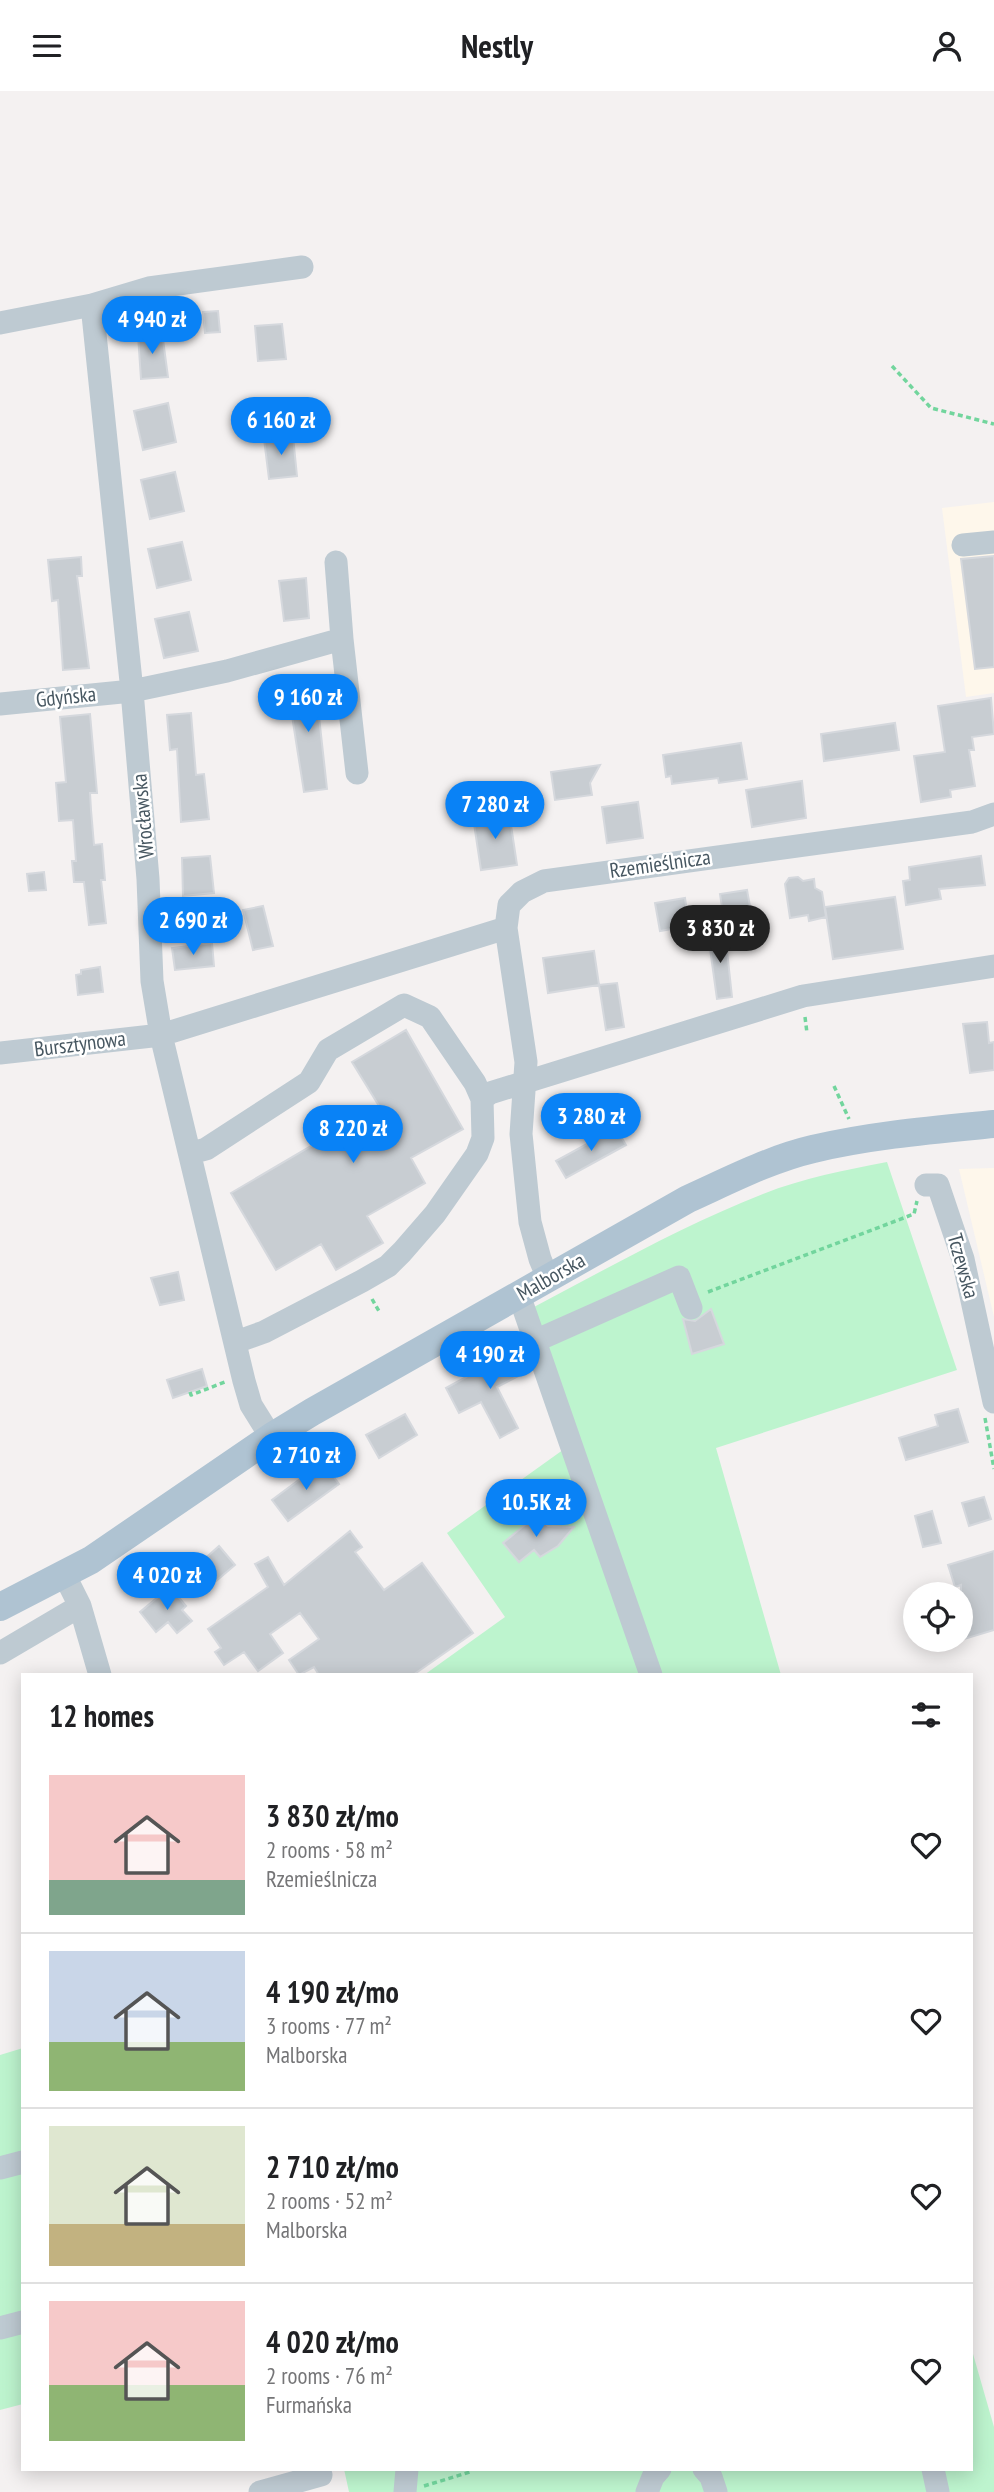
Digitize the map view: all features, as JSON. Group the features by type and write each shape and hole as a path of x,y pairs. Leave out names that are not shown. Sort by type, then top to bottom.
{"main road":[{"name":"Malborska","path":"0,1607 65,1576 271,1437 688,1199 747,1172 811,1149 911,1132 994,1124"}],"street":[{"path":"0,323 92,305 149,288 302,267"},
{"name":"Wrocławska","path":"92,305 132,691 148,879 152,981 161,1035 251,1405 271,1437"},
{"path":"963,545 994,542"},
{"path":"336,562 357,773"},
{"name":"Gdyńska","path":"0,704 132,691 227,671 342,639"},
{"name":"Rzemieślnicza","path":"506,927 509,905 522,892 544,881 972,822 994,814"},
{"path":"506,927 527,1062 521,1134 530,1222 548,1278"},
{"name":"Bursztynowa","path":"0,1053 161,1035 506,927"},
{"path":"482,1098 526,1081 803,996 994,966"},
{"path":"191,1153 206,1149 309,1082 328,1050 404,1005 430,1017 475,1083 482,1098 482,1138 477,1154 435,1214 388,1266 264,1332 236,1342"},
{"name":"Tczewska","path":"926,1185 938,1185 963,1259 994,1402"},
{"path":"535,1341 679,1277 690,1304"},
{"path":"519,1295 650,1673"},
{"path":"65,1576 79,1606 99,1673"},
{"path":"0,1653 79,1606"},
{"path":"0,2168 21,2163"},
{"path":"0,2328 21,2323"},
{"path":"648,2492 658,2471"},
{"path":"706,2471 716,2492"},
{"path":"933,2471 938,2492"},
{"path":"260,2492 321,2479"}],"path":[{"path":"892,366 931,408 994,423"},
{"path":"834,1086 852,1126"},
{"path":"690,1304 909,1216"},
{"path":"190,1392 191,1395 229,1381"},
{"path":"406,2484 470,2472"}],"shaded area":[{"path":"994,502 994,693 966,697 942,508"},
{"path":"994,1168 994,1317 959,1169"}],"green space":[{"path":"887,1162 957,1370 716,1448 780,1673 427,1673 505,1617 447,1533 567,1447 519,1315 640,1251 732,1207 793,1183"},
{"path":"21,2049 21,2405 0,2410 0,2055"},
{"path":"973,2354 994,2427 994,2492 349,2492 344,2471 973,2471"}],"building":[{"path":"218,311 220,332 205,333 203,312"},
{"path":"282,324 286,359 258,361 255,326"},
{"path":"162,332 168,377 141,379 138,335"},
{"path":"168,403 176,442 143,450 134,411"},
{"path":"293,436 297,476 269,479 264,439"},
{"path":"175,472 184,511 150,519 141,480"},
{"path":"182,542 191,580 157,588 148,549"},
{"path":"994,556 994,667 975,669 961,559"},
{"path":"81,557 82,576 77,576 89,668 63,670 58,600 52,601 48,560"},
{"path":"306,578 309,618 284,621 279,581"},
{"path":"189,612 198,651 164,658 155,619"},
{"path":"315,680 327,789 304,792 287,684"},
{"path":"991,698 994,734 972,737 974,750 969,750 975,786 950,790 951,797 921,802 914,756 945,752 938,706"},
{"path":"191,713 196,775 204,774 209,819 181,822 177,749 170,750 167,715"},
{"path":"90,714 97,793 90,793 91,810 94,845 102,844 105,880 101,880 106,923 89,925 84,882 74,882 72,861 76,861 73,820 59,821 56,783 66,782 60,717"},
{"path":"895,723 899,750 824,761 821,734"},
{"path":"741,743 747,779 719,783 718,778 672,784 671,776 666,777 663,755"},
{"path":"600,765 590,783 592,795 555,800 551,772"},
{"path":"802,781 806,818 752,827 746,790"},
{"path":"638,802 643,838 607,843 602,807"},
{"path":"509,812 517,865 481,870 473,817"},
{"path":"210,856 214,893 183,896 182,858"},
{"path":"981,856 985,885 939,889 941,899 906,905 903,881 910,880 909,867"},
{"path":"44,872 46,890 29,891 27,874"},
{"path":"798,877 803,881 814,879 815,888 822,892 826,917 809,921 808,915 790,918 785,884 789,878"},
{"path":"747,890 752,917 724,921 720,894"},
{"path":"895,897 903,949 833,959 825,907"},
{"path":"685,898 689,926 660,931 655,903"},
{"path":"263,906 273,946 253,950 243,910"},
{"path":"725,932 732,997 717,999 708,934"},
{"path":"212,943 214,966 175,970 172,948"},
{"path":"594,951 599,985 548,993 543,958"},
{"path":"100,967 103,992 78,995 76,975 81,974 81,970"},
{"path":"617,983 624,1027 606,1030 599,985"},
{"path":"987,1022 989,1043 994,1042 994,1070 970,1073 963,1024"},
{"path":"406,1030 463,1129 411,1158 425,1183 367,1216 383,1243 336,1270 321,1244 276,1270 231,1193 379,1106 352,1062"},
{"path":"616,1128 626,1145 566,1178 556,1161"},
{"path":"178,1272 184,1300 160,1305 151,1278"},
{"path":"711,1309 724,1344 692,1354 683,1319 695,1321"},
{"path":"517,1349 528,1371 497,1387 518,1428 500,1438 481,1402 459,1413 446,1388"},
{"path":"202,1369 207,1386 173,1398 167,1380"},
{"path":"958,1409 968,1442 906,1460 899,1438 938,1426 935,1415"},
{"path":"405,1414 417,1435 379,1458 366,1435"},
{"path":"323,1462 339,1484 288,1521 272,1500"},
{"path":"984,1497 991,1519 969,1526 962,1503"},
{"path":"932,1511 941,1543 923,1547 915,1516"},
{"path":"538,1514 548,1526 574,1527 558,1546 540,1557 534,1550 519,1562 503,1543"},
{"path":"350,1531 362,1547 355,1552 384,1590 422,1563 473,1633 416,1673 318,1673 314,1667 298,1673 289,1660 319,1639 300,1613 270,1634 283,1653 258,1671 244,1652 224,1665 215,1652 221,1648 208,1629 268,1587 255,1564 268,1557 284,1585"},
{"path":"219,1546 235,1565 216,1581 200,1563"},
{"path":"994,1551 994,1630 973,1636 973,1582 953,1582 948,1565"},
{"path":"170,1587 186,1606 182,1610 192,1621 177,1633 168,1622 156,1632 140,1612"}]}
